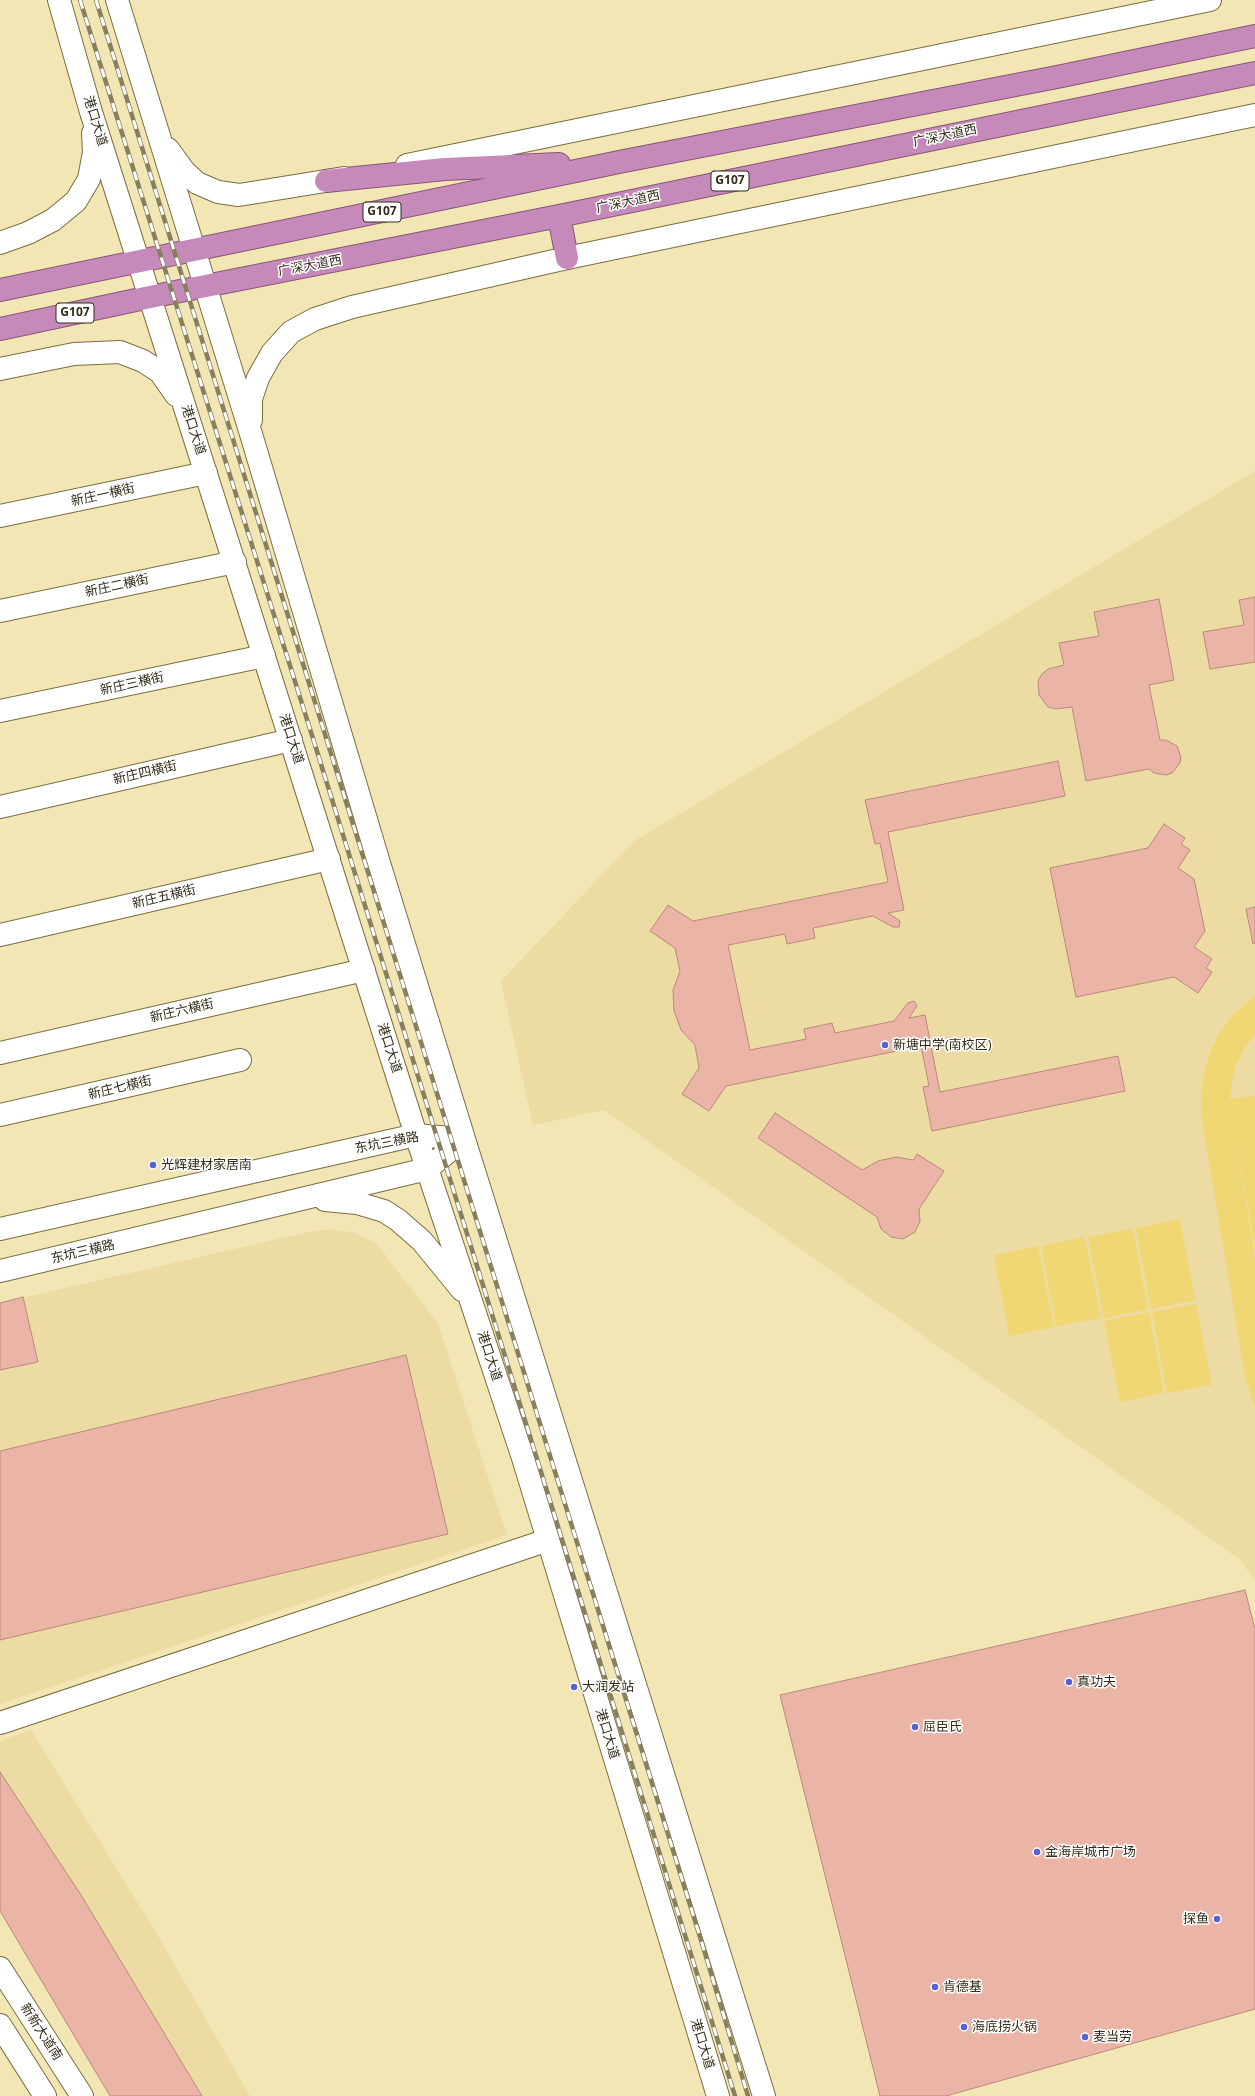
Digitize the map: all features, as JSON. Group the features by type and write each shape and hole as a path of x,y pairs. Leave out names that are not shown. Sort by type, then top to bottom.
{"highway":[{"name":"G107","path":"0,290 624,161 1065,75 1255,36"},
{"name":"广深大道西","path":"0,329 150,297 558,216 1255,72"},
{"path":"326,181 445,169 624,161"},
{"path":"558,216 567,258"}],"street":[{"name":"港口大道","path":"59,0 91,112 416,1135 548,1540 718,2096"},
{"path":"117,0 251,434 377,856 464,1138 764,2096"},
{"path":"157,133 184,171 197,183 218,192 239,195 326,181 1210,0"},
{"path":"0,242 28,233 53,220 76,201 89,179 94,152 91,112"},
{"path":"251,434 251,399 258,378 272,354 291,332 315,319 352,307 567,258 1255,115"},
{"path":"0,369 74,354 120,352 143,361 160,372 189,419"},
{"name":"新庄一横街","path":"0,516 206,473"},
{"name":"新庄二横街","path":"0,611 234,562"},
{"name":"新庄三横街","path":"0,711 264,656"},
{"name":"新庄四横街","path":"0,807 291,740"},
{"name":"新庄五横街","path":"0,935 329,859"},
{"name":"新庄六横街","path":"0,1053 364,970"},
{"name":"新庄七横街","path":"0,1115 240,1060"},
{"name":"东坑三横路","path":"0,1229 416,1135 464,1138"},
{"name":"东坑三横路","path":"0,1272 427,1169 464,1138"},
{"path":"308,1198 357,1202 384,1210 422,1241 470,1300"},
{"path":"0,1723 548,1540"},
{"name":"新新大道南","path":"0,1968 82,2096"},
{"path":"0,2025 46,2096"}],"shaded area":[{"name":"新塘中学(南校区)","path":"1255,471 1255,1580 1239,1559 604,1110 533,1125 501,981 634,841"},
{"path":"1255,995 1255,1034 1244,1049 1236,1065 1230,1099 1255,1096 1255,1250 1231,1106 1255,1260 1255,1408 1245,1377 1202,1121 1201,1099 1203,1077 1209,1055 1219,1034 1232,1016"},
{"path":"1180,1219 1195,1300 1151,1309 1136,1228"},
{"path":"332,1229 356,1233 377,1244 438,1324 507,1535 0,1704 0,1303 308,1232"},
{"path":"1133,1229 1148,1309 1104,1318 1088,1237"},
{"path":"1085,1237 1101,1318 1056,1326 1041,1246"},
{"path":"1038,1246 1054,1327 1009,1336 994,1255"},
{"path":"1196,1304 1212,1385 1167,1393 1152,1312"},
{"path":"1149,1312 1164,1393 1120,1402 1104,1321"},
{"path":"31,1730 157,1934 250,2096 110,2096 0,1911 0,1741"}],"building":[{"path":"1255,597 1255,662 1210,669 1203,632 1244,625 1239,600"},
{"path":"1159,599 1174,680 1149,685 1160,740 1166,740 1177,746 1181,757 1180,763 1172,773 1166,775 1154,773 1149,769 1086,781 1072,707 1056,709 1048,707 1039,695 1038,681 1042,674 1048,669 1064,665 1059,643 1099,636 1094,612"},
{"path":"1058,761 1065,796 888,832 904,910 888,913 900,921 899,927 893,927 873,916 813,928 815,938 787,944 785,934 728,945 750,1050 806,1039 804,1029 832,1023 835,1033 894,1021 908,1003 914,1001 917,1006 909,1018 925,1015 940,1092 1118,1056 1125,1091 932,1131 923,1087 929,1086 921,1046 726,1086 709,1111 682,1094 699,1068 695,1045 681,1030 674,1011 673,990 680,971 675,948 650,931 668,905 693,921 888,882 880,843 875,844 865,800"},
{"path":"1164,824 1185,838 1181,844 1190,850 1178,868 1194,879 1205,931 1194,947 1212,959 1206,968 1212,972 1198,993 1174,977 1076,997 1050,868 1148,848"},
{"path":"1255,907 1255,943 1253,944 1246,909"},
{"path":"775,1113 862,1170 878,1161 896,1157 914,1160 917,1154 944,1171 919,1209 920,1221 915,1232 903,1239 891,1237 881,1229 877,1217 758,1138"},
{"path":"23,1297 38,1362 0,1370 0,1303"},
{"path":"406,1355 448,1534 0,1640 0,1451"},
{"name":"金海岸城市广场","path":"1245,1590 1255,1629 1255,2009 946,2096 880,2096 780,1695"},
{"path":"0,1772 81,1895 202,2096 110,2096 0,1911"}],"railway":[{"path":"80,0 316,748 735,2096"},
{"path":"96,0 701,1940 748,2096"}],"place":[{"name":"新塘中学(南校区)","path":"885,1045"},
{"name":"光辉建材家居南","path":"153,1165"},
{"name":"真功夫","path":"1069,1682"},
{"name":"大润发站","path":"574,1687"},
{"name":"屈臣氏","path":"915,1727"},
{"name":"金海岸城市广场","path":"1037,1852"},
{"name":"探鱼","path":"1217,1919"},
{"name":"肯德基","path":"935,1987"},
{"name":"海底捞火锅","path":"964,2027"},
{"name":"麦当劳","path":"1085,2037"}]}
